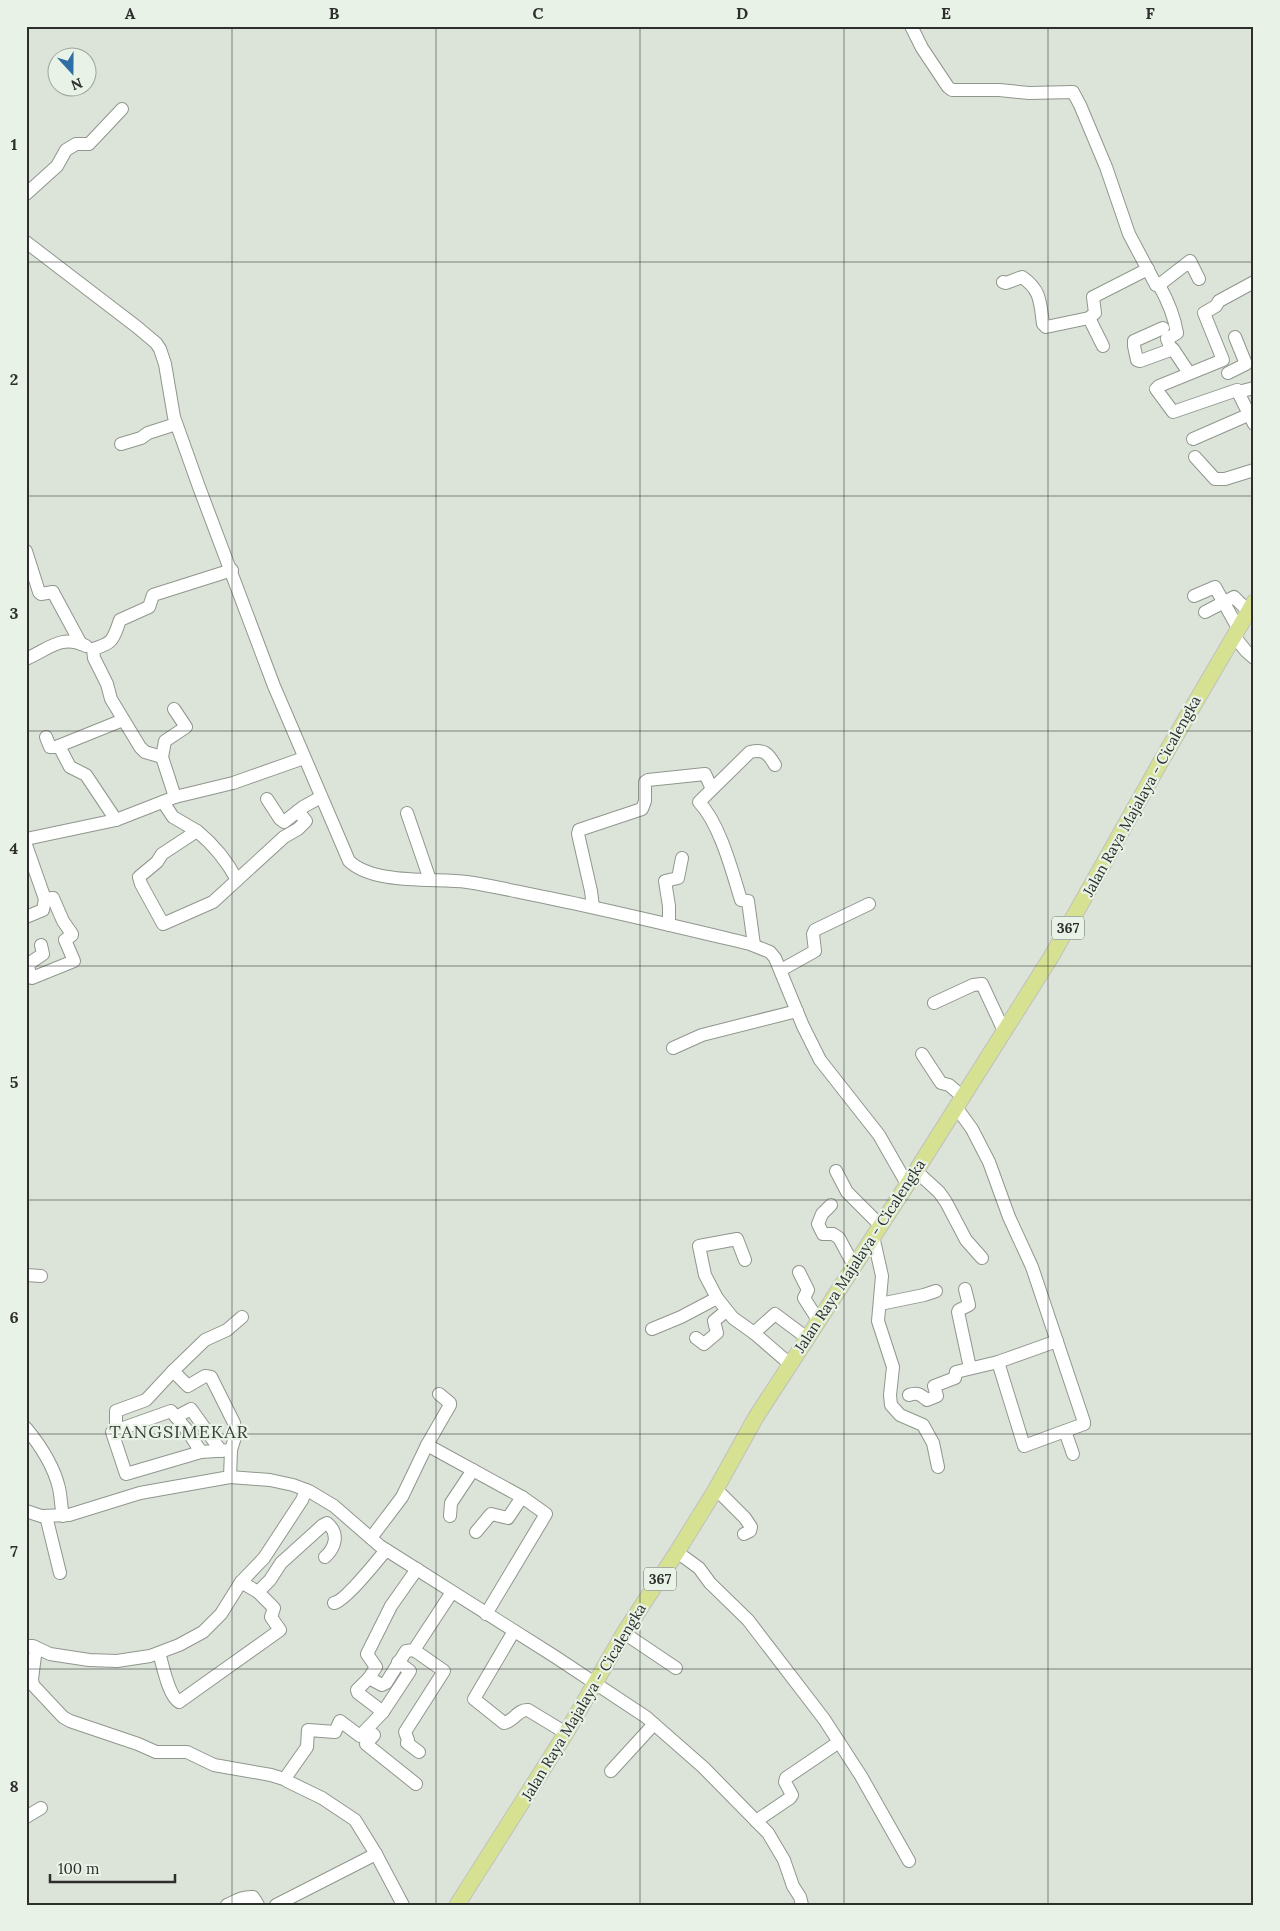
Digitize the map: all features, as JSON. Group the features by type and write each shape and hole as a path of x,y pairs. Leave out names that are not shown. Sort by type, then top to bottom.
{"main road":[{"name":"Jalan Raya Majalaya - Cicalengka","path":"457,1905 566,1734 624,1633 716,1489 756,1417 960,1102 1064,934 1160,763 1251,607"}],"street":[{"path":"911,26 927,56 952,90 999,90 1029,94 1069,92 1074,94 1106,167 1129,234 1156,285 1159,286 1169,302 1177,334 1167,339 1171,349 1175,350 1189,373"},
{"path":"26,194 57,166 66,150 76,144 89,144 122,109"},
{"path":"26,242 156,343 163,358 176,424 274,686 345,854 354,866 377,876 468,882 593,907 754,945 770,952 779,964 797,1011 820,1060 879,1135 907,1184"},
{"path":"1159,286 1190,260 1199,279"},
{"path":"1003,282 1006,283 1022,277 1036,288 1039,294 1042,324 1045,327 1089,318 1095,313 1093,297 1148,269"},
{"path":"1193,440 1251,419 1228,373 1204,313 1216,306 1219,301 1254,282"},
{"path":"1089,318 1103,346"},
{"path":"1162,328 1134,341 1136,358 1140,361 1171,349"},
{"path":"1228,373 1246,364 1235,337"},
{"path":"1223,360 1189,373 1156,389 1173,412 1238,391 1254,388"},
{"path":"121,444 176,424"},
{"path":"1195,458 1215,479 1225,479 1254,470"},
{"path":"26,551 39,592 42,594 53,592 94,658 107,684 111,699 142,750 162,757"},
{"path":"26,660 56,643 71,641 87,646 110,642 115,636 120,620 149,607 153,595 232,570"},
{"path":"1194,596 1215,587 1246,651 1254,658"},
{"path":"1205,612 1234,597 1251,607"},
{"path":"174,709 186,727 165,741 162,757 175,797"},
{"path":"46,737 52,748 124,720"},
{"path":"59,746 71,769 86,774 116,820"},
{"path":"754,945 748,901 741,900 731,866 712,820 707,810 699,802 750,752 760,750 767,753 775,764"},
{"path":"26,839 116,820 175,797 233,783 304,758"},
{"path":"593,907 578,834 579,830 642,809 645,802 646,782 648,780 705,774 712,789"},
{"path":"266,799 284,822 302,807 321,797"},
{"path":"163,802 173,817 196,829 212,844 238,880"},
{"path":"197,831 162,854 157,862 139,877 140,884 162,923 167,923 213,902 284,837 298,829 306,821 298,811"},
{"path":"407,813 430,880"},
{"path":"26,845 45,899 42,910 26,917"},
{"path":"669,925 669,906 665,881 678,878 682,858"},
{"path":"41,944 43,954 27,965 32,978 74,961 65,940 72,934 63,921 53,898 45,899"},
{"path":"781,970 815,951 813,934 815,930 869,904"},
{"path":"934,1004 972,985 982,984 1004,1031"},
{"path":"673,1048 702,1035 797,1011"},
{"path":"922,1054 942,1083 949,1085 960,1102 989,1162 1009,1217 1018,1232 1032,1267 1084,1424 1024,1446 998,1362"},
{"path":"836,1171 847,1192 867,1245 882,1276 878,1321 893,1367 890,1395 891,1405 896,1412 920,1423 928,1431 933,1443 938,1467"},
{"path":"916,1171 939,1192 966,1240 982,1258"},
{"path":"831,1205 820,1217 818,1224 823,1234 833,1234 838,1238 867,1245"},
{"path":"746,1260 737,1239 699,1246 705,1275 726,1311 735,1321 754,1333 791,1364"},
{"path":"799,1272 808,1290 804,1298 818,1320"},
{"path":"26,1275 41,1276"},
{"path":"965,1289 969,1305 958,1310 958,1312 970,1368"},
{"path":"880,1304 936,1291"},
{"path":"652,1329 681,1317 717,1298"},
{"path":"696,1338 704,1344 717,1333 714,1321 726,1311"},
{"path":"754,1333 775,1314 807,1338"},
{"path":"116,1430 116,1411 146,1400 205,1340 227,1330 242,1317"},
{"path":"909,1395 917,1393 926,1400 936,1396 934,1386 955,1378 956,1372 998,1362 1057,1341"},
{"path":"173,1371 188,1386 206,1376 211,1377 234,1423 236,1434 226,1450"},
{"path":"371,1538 402,1497 427,1445 450,1405 439,1394"},
{"path":"176,1417 191,1409 226,1450 230,1478"},
{"path":"201,1452 170,1411 112,1433 126,1474 201,1452 226,1450"},
{"path":"26,1428 51,1467 59,1487 62,1516"},
{"path":"1065,1432 1073,1454"},
{"path":"427,1445 522,1497 545,1512 547,1516 522,1552 486,1614"},
{"path":"450,1516 451,1503 473,1470"},
{"path":"26,1511 46,1516 62,1516 88,1510 140,1493 230,1478 270,1480 306,1490 334,1506 386,1550 514,1631 654,1724 703,1767 768,1833 783,1857 802,1905"},
{"path":"716,1489 745,1518 751,1527 750,1531 744,1534"},
{"path":"306,1490 302,1500 264,1558 241,1582 213,1624 202,1632 159,1653 118,1661 89,1660 50,1654 31,1647 33,1685 63,1717 70,1721 163,1754 187,1752 214,1766 271,1775 287,1780 322,1798 355,1820 376,1854 403,1905"},
{"path":"476,1532 491,1514 508,1518 522,1497"},
{"path":"331,1526 345,1515"},
{"path":"46,1516 60,1572"},
{"path":"258,1592 270,1580 281,1563 306,1540 324,1524 331,1526"},
{"path":"325,1557 333,1549 335,1543 331,1526"},
{"path":"334,1603 340,1601 352,1589 386,1550"},
{"path":"677,1552 699,1568 710,1583 748,1620 824,1719 861,1776 909,1861"},
{"path":"383,1712 358,1692 376,1666 367,1654 391,1606 416,1569"},
{"path":"159,1653 166,1679 176,1699 178,1702 181,1702 280,1630 271,1617 274,1608 258,1592 241,1582"},
{"path":"414,1650 452,1592"},
{"path":"514,1631 474,1699 504,1723 508,1722 522,1710 528,1710 566,1734"},
{"path":"624,1633 676,1668"},
{"path":"369,1678 385,1684 407,1650 414,1650 444,1671 405,1732 408,1740 407,1743 418,1752"},
{"path":"287,1780 286,1778 306,1746 308,1730 335,1732 340,1721 359,1736 367,1730 383,1712 410,1671 409,1668 398,1662"},
{"path":"611,1771 654,1724"},
{"path":"367,1730 374,1736 366,1744 416,1784"},
{"path":"756,1821 792,1796 785,1782 786,1778 839,1742"},
{"path":"26,1816 41,1808"},
{"path":"276,1905 376,1854"},
{"path":"227,1905 250,1896 253,1897 258,1905"}],"district":[{"name":"TANGSIMEKAR","path":"179,1432"}]}
